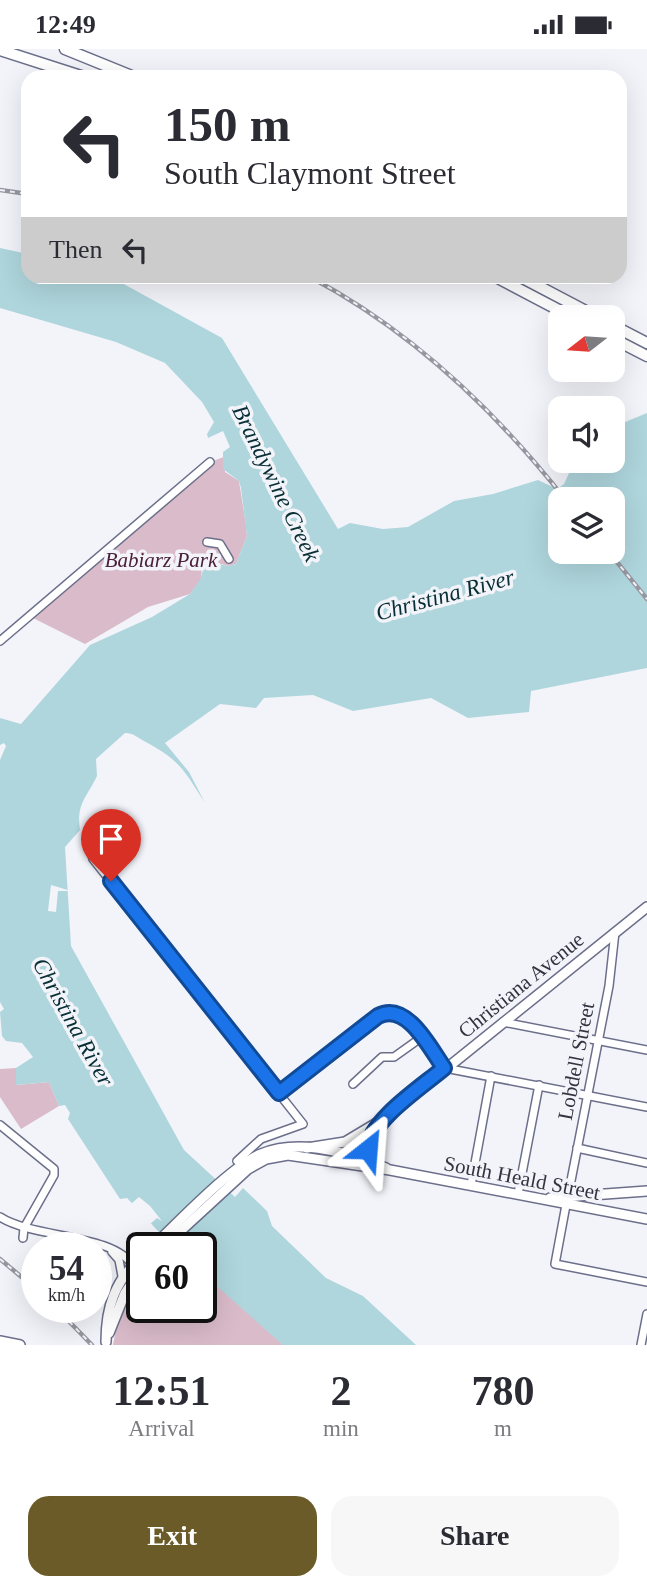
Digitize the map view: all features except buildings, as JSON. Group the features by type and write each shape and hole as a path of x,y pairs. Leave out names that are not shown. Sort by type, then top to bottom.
{"highway":[{"path":"11,49 68,70"},
{"path":"65,49 116,70"},
{"path":"76,49 119,70"},
{"path":"0,50 64,70"},
{"path":"509,284 549,305"},
{"path":"533,284 574,305"},
{"path":"625,332 647,343"},
{"path":"625,345 647,356"}],"main road":[{"name":"Christiana Avenue","path":"351,1159 385,1118 647,907"},
{"name":"Christiana Avenue","path":"351,1159 373,1124 385,1118"},
{"path":"307,1148 338,1145 373,1124"},
{"path":"371,1135 368,1145 371,1156 390,1170"},
{"name":"South Heald Street","path":"178,1232 265,1156 286,1147 307,1148 390,1170 567,1201 647,1219"},
{"name":"South Heald Street","path":"265,1156 351,1159"},
{"path":"168,1232 239,1167 265,1156"},
{"path":"567,1201 647,1191"},
{"path":"613,1213 605,1209 604,1199 621,1193"},
{"path":"105,1343 110,1298 126,1273"},
{"path":"105,1343 126,1291"},
{"path":"0,1341 20,1345"}],"street":[{"path":"0,641 209,462"},
{"path":"206,542 220,544 229,559"},
{"path":"101,837 91,852 93,859 303,1124 261,1139 237,1161"},
{"name":"Lobdell Street","path":"615,932 598,1041 555,1264 647,1283"},
{"path":"279,1093 378,1016 389,1011 401,1013 444,1068 647,1107"},
{"path":"502,1022 647,1050"},
{"path":"353,1084 382,1058 394,1057 422,1037"},
{"path":"471,1185 491,1076"},
{"path":"518,1194 539,1085"},
{"path":"0,1125 54,1168 54,1175 24,1232"},
{"path":"578,1148 647,1163"},
{"path":"0,1217 24,1229 39,1232"},
{"path":"112,1253 116,1256 122,1276"},
{"path":"643,1344 647,1314"}],"green space":[{"name":"Babiarz Park","path":"224,457 225,472 239,481 246,525 247,536 236,564 228,566 211,561 202,567 201,580 190,594 148,607 85,644 33,618 210,462"},
{"path":"16,1068 16,1085 49,1082 59,1106 21,1129 0,1097 0,1069"},
{"path":"217,1284 284,1345 113,1345 117,1323 126,1305 126,1323 217,1323"}],"water":[{"path":"0,248 21,252 21,284 124,284 222,338 338,529 350,523 383,529 408,527 454,501 493,494 538,480 553,487 548,487 548,564 625,564 625,487 560,487 569,473 625,473 625,422 647,413 647,668 531,691 529,712 468,718 431,698 353,711 313,695 264,698 256,708 220,704 165,743 189,772 205,803 174,760 135,735 125,733 96,759 97,776 81,807 80,830 65,847 71,946 184,1150 235,1197 243,1188 267,1211 272,1226 326,1278 363,1296 416,1345 283,1345 217,1286 217,1232 159,1232 127,1198 120,1199 68,1119 70,1113 65,1105 59,1106 49,1082 16,1085 16,1068 33,1057 22,1043 6,1041 2,1036 0,1012 4,1009 0,1002 0,760 6,746 4,743 0,745 0,718 21,724 90,645 152,617 190,594 200,580 206,561 228,566 236,564 247,536 239,481 223,469 223,452 230,447 223,431 208,438 207,434 214,422 202,402 165,363 116,342 0,308"}],"pier":[{"path":"51,885 71,891 58,891 56,912 48,911"},
{"path":"139,1197 162,1221 157,1218 149,1225 131,1204"}],"railway":[{"path":"0,190 21,193"},
{"path":"322,284 417,347 480,403 555,487"},
{"path":"619,564 647,599"},
{"path":"0,1259 21,1277"},
{"path":"71,1323 92,1345"}],"route":[{"path":"111,881 279,1093 378,1016 389,1011 401,1013 444,1068 385,1118 371,1135 368,1149"}],"water label":[{"name":"Brandywine Creek","path":"276,483"},
{"name":"Christina River","path":"445,595"},
{"name":"Christina River","path":"73,1022"}]}
